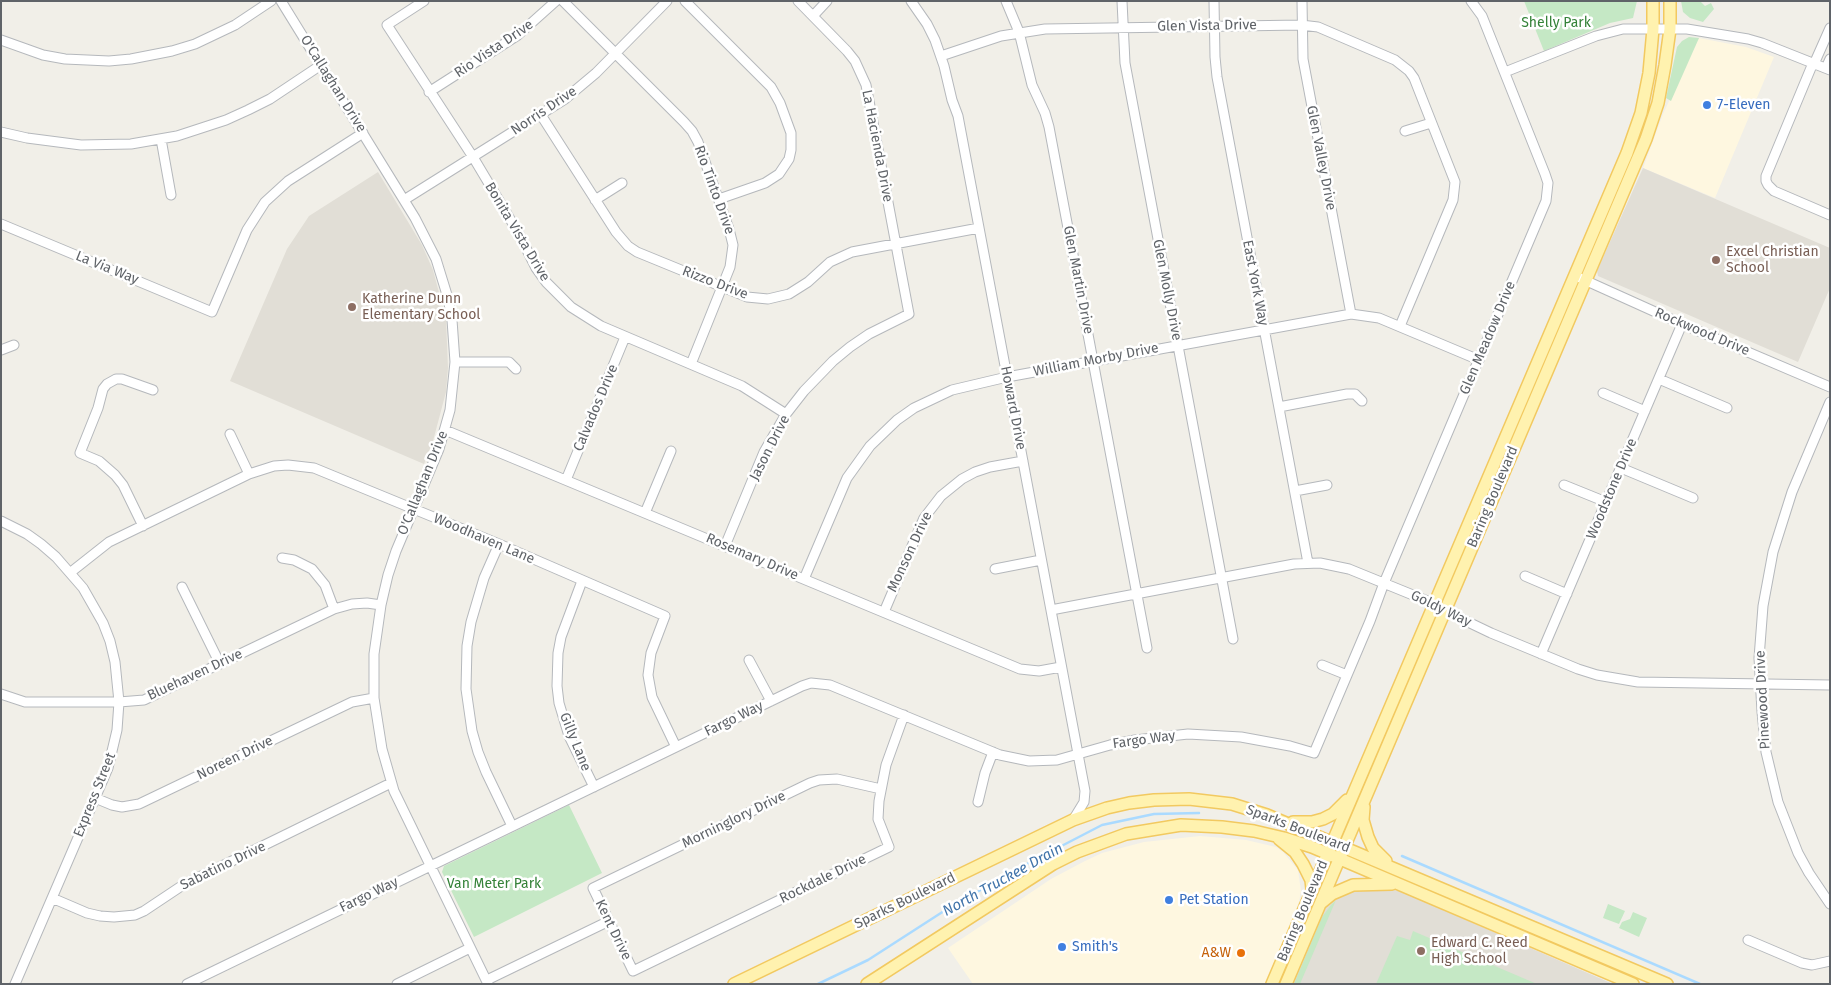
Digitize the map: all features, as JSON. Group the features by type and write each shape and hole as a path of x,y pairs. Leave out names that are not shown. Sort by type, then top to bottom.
{"main road":[{"name":"Baring Boulevard","path":"1286,984 1444,611 1580,278 1627,154 1641,113 1649,73 1653,29 1653,1"},
{"name":"Baring Boulevard","path":"1272,984 1435,604 1580,278 1640,155 1660,93 1670,29 1670,1"},
{"path":"1284,822 1302,823 1323,819 1334,814 1354,792"},
{"path":"1366,795 1363,820 1368,837 1373,848 1394,868"},
{"name":"Sparks Boulevard","path":"734,984 1073,820 1107,808 1129,803 1189,798 1232,804 1251,809 1666,984"},
{"name":"Sparks Boulevard","path":"866,984 1053,864 1100,843 1126,834 1180,825 1254,831 1327,853 1633,984"},
{"path":"1271,835 1286,843 1295,852 1309,874 1312,889"},
{"path":"1320,905 1332,894 1353,885 1398,884"}],"street":[{"path":"1,40 43,55 65,59 87,61 131,60 195,44 235,25 272,1"},
{"name":"O'Callaghan Drive","path":"281,1 427,239 443,278 452,320 456,362 451,402 439,449 396,551 380,605 374,654 374,698 382,749 391,783 488,982"},
{"name":"Bonita Vista Drive","path":"424,1 387,25 473,157 519,234 536,268 546,282 564,301 586,318 625,337 742,386 786,414"},
{"name":"Rio Vista Drive","path":"429,92 518,35 556,1"},
{"name":"Rio Tinto Drive","path":"563,1 692,132 698,142 719,200 733,246 730,267 690,364"},
{"name":"Norris Drive","path":"404,200 541,115 582,86 667,1"},
{"path":"685,1 771,87 780,103 791,133 789,159 779,174 765,183 719,200"},
{"name":"La Hacienda Drive","path":"798,1 847,50 855,61 866,85 909,314"},
{"path":"813,16 827,1"},
{"name":"Howard Drive","path":"911,1 927,24 942,56 952,100 958,116 1085,791 1084,802 1073,820"},
{"name":"Glen Martin Drive","path":"1006,1 1019,32 1032,85 1045,113 1049,127 1147,648"},
{"name":"Glen Molly Drive","path":"1122,1 1125,63 1233,639"},
{"name":"East York Way","path":"1214,1 1217,77 1308,563"},
{"name":"Glen Valley Drive","path":"1302,1 1303,59 1351,314"},
{"name":"Glen Meadow Drive","path":"1314,753 1546,201 1548,192 1546,174 1505,72 1482,16 1471,1"},
{"name":"Glen Vista Drive","path":"942,56 1019,32 1045,29 1301,25 1318,27 1402,64 1414,78 1454,182 1455,191 1453,200 1400,326"},
{"path":"1830,28 1766,176 1768,186 1774,191 1830,214"},
{"path":"1505,72 1608,31 1623,29 1687,29 1748,39 1828,69 1830,59"},
{"path":"1,132 27,138 81,145 131,144 161,139 202,129 248,110 270,99 321,65"},
{"name":"Rizzo Drive","path":"541,115 616,232 628,246 637,252 747,297 758,299 779,297 799,288 830,262 852,252 979,228"},
{"path":"1405,131 1431,123"},
{"name":"La Via Way","path":"1,224 212,312 247,230 265,202 288,181 363,132"},
{"path":"161,139 171,195"},
{"path":"595,200 622,183"},
{"name":"Rockwood Drive","path":"1580,278 1830,387"},
{"name":"Jason Drive","path":"725,546 764,452 786,414 804,391 833,361 869,334 909,314"},
{"name":"William Morby Drive","path":"804,579 847,478 882,433 914,408 932,398 969,384 1264,328 1351,314 1379,318 1479,360"},
{"name":"Woodstone Drive","path":"1541,654 1682,324"},
{"name":"Calvados Drive","path":"566,480 625,337"},
{"path":"1,350 14,345"},
{"path":"456,362 509,362 516,369"},
{"path":"143,526 123,485 116,475 99,461 80,453 98,411 103,389 111,381 122,379 153,390"},
{"path":"1659,379 1728,408"},
{"path":"1603,393 1645,411"},
{"path":"1279,407 1347,394 1355,394 1362,401"},
{"name":"Pinewood Drive","path":"1830,402 1792,492 1773,552 1762,618 1760,684 1766,752 1778,802 1798,853 1830,904"},
{"name":"Rosemary Drive","path":"445,430 1020,669 1039,671 1062,667"},
{"path":"230,434 249,474"},
{"path":"645,513 671,451"},
{"name":"Monson Drive","path":"884,612 918,530 928,512 941,496 962,479 975,472 990,467 1023,461"},
{"name":"Woodhaven Lane","path":"71,572 98,549 249,474 274,466 288,465 314,468 414,508 665,616 651,653 648,675 652,697 676,747"},
{"path":"1621,468 1693,498"},
{"path":"1564,484 1606,502"},
{"path":"1295,491 1327,485"},
{"name":"Express Street","path":"1,521 27,534 41,544 71,572 94,604 110,641 115,662 119,702 117,730 113,749 95,798 17,983"},
{"path":"499,544 484,578 471,622 467,646 466,689 472,731 478,752 512,826"},
{"path":"282,558 294,560 312,570 324,585 334,608"},
{"path":"995,569 1041,560"},
{"name":"Goldy Way","path":"1051,610 1308,563 1334,565 1349,569 1435,604 1444,611 1541,654 1578,669 1617,680 1638,682 1830,685"},
{"path":"1525,576 1567,594"},
{"name":"Gilly Lane","path":"582,581 561,637 558,653 557,686 563,720 594,787"},
{"path":"182,586 220,664"},
{"name":"Bluehaven Drive","path":"1,694 25,702 119,702 144,700 334,608 360,604 380,605"},
{"path":"749,660 771,701"},
{"path":"1322,665 1347,675"},
{"name":"Fargo Way","path":"187,984 802,686 821,683 830,685 993,752 1015,760 1029,762 1057,760 1134,740 1188,734 1241,737 1290,746 1314,753"},
{"name":"Noreen Drive","path":"95,798 122,807 139,804 352,702 374,698"},
{"name":"Rockdale Drive","path":"633,971 889,847 878,819 878,810 892,743 904,715"},
{"path":"978,802 985,773 993,752"},
{"name":"Morninglory Drive","path":"593,888 810,783 819,780 837,779 881,789"},
{"name":"Sabatino Drive","path":"52,898 87,913 100,916 135,915 183,885 391,783"},
{"name":"Kent Drive","path":"593,888 633,971"},
{"path":"488,982 609,921"},
{"path":"1748,940 1802,963 1812,964 1830,961"},
{"path":"396,984 470,948"},
{"path":"416,974 420,984"}],"shaded area":[{"path":"1699,38 1746,47 1774,57 1715,198 1643,168 1663,114"},
{"name":"Excel Christian School","path":"1643,168 1830,248 1830,288 1798,362 1598,276 1597,271"},
{"name":"Katherine Dunn Elementary School","path":"378,172 422,245 433,270 446,319 448,368 446,392 433,441 424,464 230,381 287,249 309,216"},
{"path":"1200,836 1246,840 1276,847 1283,852 1298,870 1301,891 1299,902 1265,984 973,984 948,948 1051,879 1102,853 1144,842"},
{"name":"Edward C. Reed High School","path":"1385,888 1402,892 1613,984 1291,984 1324,908 1341,892"}],"green space":[{"name":"Shelly Park","path":"1524,1 1637,1 1633,18 1610,23 1544,51"},
{"path":"1681,1 1700,1 1705,6 1711,3 1714,9 1703,22 1690,18 1683,12"},
{"path":"1689,37 1699,38 1671,101 1666,98 1677,47"},
{"name":"Van Meter Park","path":"569,805 602,873 474,937 442,872 444,866"},
{"path":"1336,900 1300,984 1294,984 1322,917"},
{"path":"1608,904 1625,911 1619,924 1603,918"},
{"path":"1633,912 1647,918 1639,937 1619,928 1622,922 1630,919"},
{"path":"1413,931 1537,984 1376,984 1397,936 1410,940"}],"waterway":[{"name":"North Truckee Drain","path":"818,984 868,960 944,911 1019,868 1102,825 1154,814 1199,813"},
{"path":"1402,856 1700,984"}],"place":[{"name":"7-Eleven","path":"1707,105"},
{"name":"Excel Christian School","path":"1716,260"},
{"name":"Katherine Dunn Elementary School","path":"352,307"},
{"name":"Pet Station","path":"1169,900"},
{"name":"Smith's","path":"1062,947"},
{"name":"Edward C. Reed High School","path":"1421,951"},
{"name":"A&W","path":"1241,953"}]}
